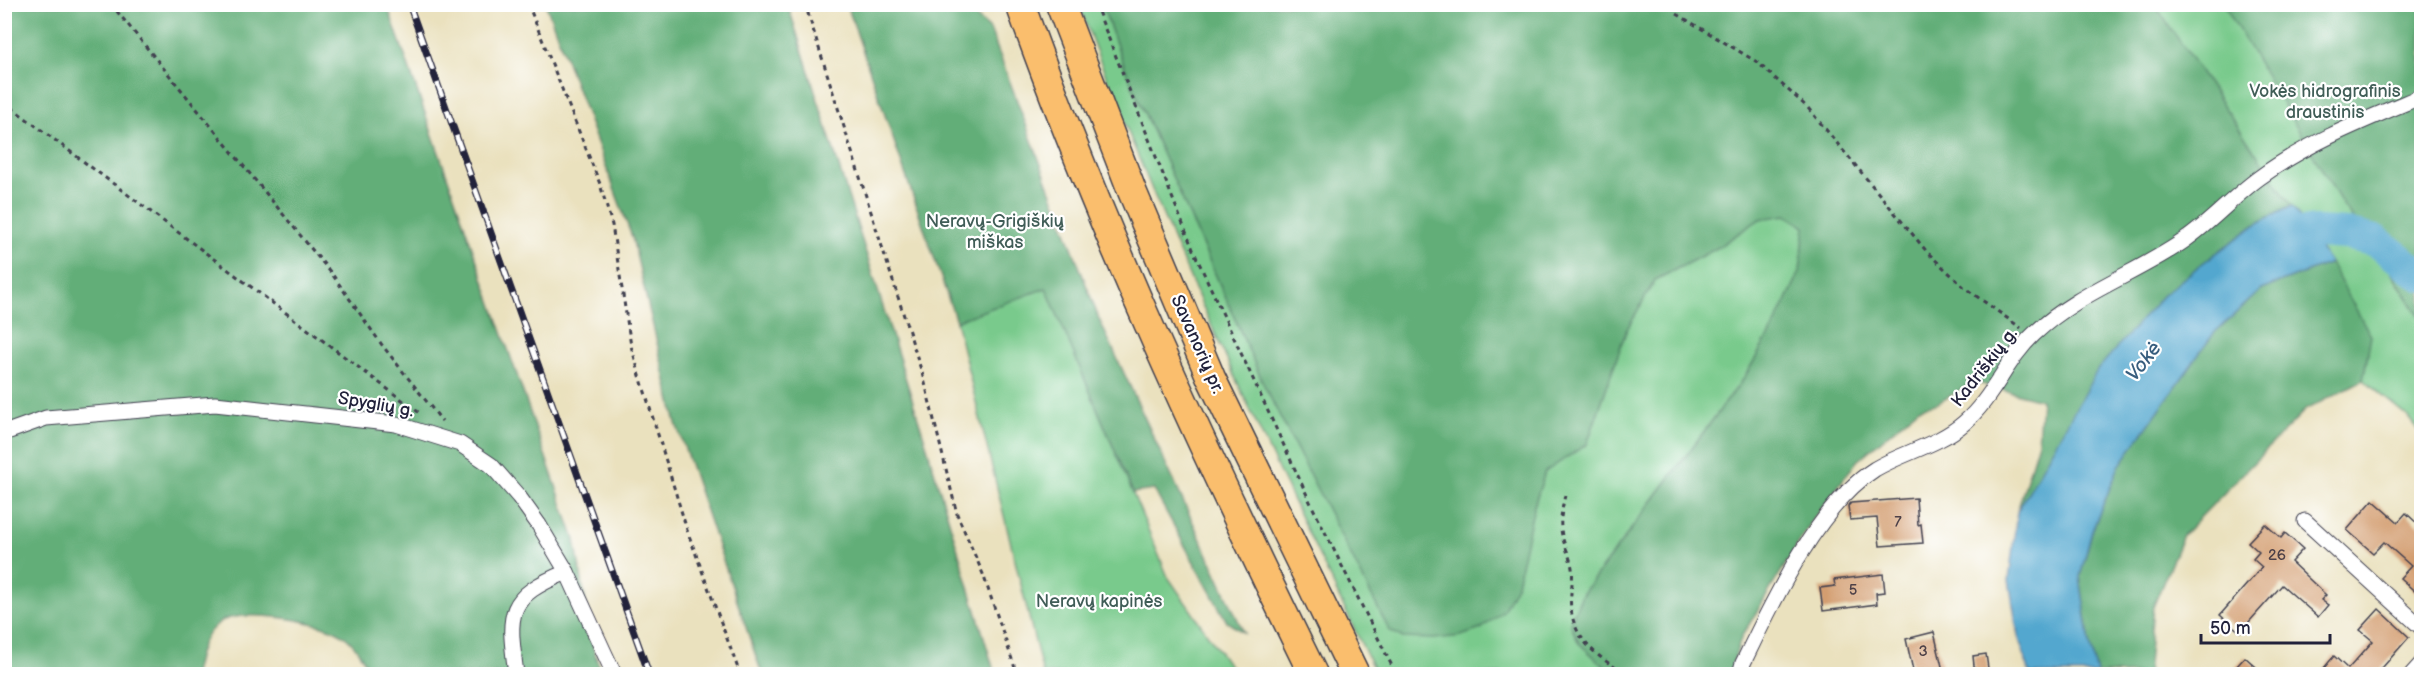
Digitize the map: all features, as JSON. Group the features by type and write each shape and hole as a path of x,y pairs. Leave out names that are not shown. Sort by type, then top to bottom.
{"highway":[{"path":"1020,4 1052,93 1161,350 1239,524 1313,675"},
{"name":"Savanorių pr.","path":"1060,4 1132,191 1211,378 1355,675"}],"street":[{"name":"Kadriškių g.","path":"1740,675 1743,663 1786,578 1826,517 1853,485 1877,468 1930,444 1962,425 1985,402 2009,364 2032,336 2062,309 2145,265 2186,239 2258,179 2298,153 2350,126 2421,96"},
{"name":"Spyglių g.","path":"4,433 46,417 215,404 396,424 460,444 491,465 519,497 539,525 567,572 614,675"},
{"path":"2305,521 2421,628"},
{"path":"516,675 511,638 515,608 526,592 567,572"},
{"path":"2412,675 2421,663"}],"path":[{"path":"111,4 332,273 382,345 460,444"},
{"path":"528,4 600,184 612,225 631,346 687,530 741,675"},
{"path":"805,4 924,379 957,514 983,574 1017,675"},
{"path":"1095,4 1194,252 1312,506 1396,675"},
{"path":"1677,14 1757,62 1808,108 1928,252 1965,288 2032,336"},
{"path":"4,102 423,416"},
{"path":"1564,495 1561,528 1574,580 1571,608 1576,626 1582,641 1598,657 1624,675"}],"green space":[{"path":"4,5 387,5 575,540 594,651 602,674 370,674 365,662 351,642 331,629 299,620 244,616 230,618 214,627 202,646 194,674 5,674"},
{"path":"546,5 788,5 924,437 995,674 762,674 676,423 632,237"},
{"name":"Neravų-Grigiškių miškas","path":"847,5 963,5 990,29 1099,319 1244,633 1227,622 1154,490 1133,493 1046,288 956,321"},
{"path":"1079,5 1102,5 1127,73 1264,385 1389,629 1403,638 1534,506 1545,471 1587,444 1626,331 1655,280 1715,249 1760,219 1786,214 1805,227 1800,272 1774,327 1744,378 1582,595 1570,623 1579,643 1604,666 1606,674 1376,674 1219,343 1146,175"},
{"path":"1102,5 2155,5 2292,206 2258,223 2162,296 2057,443 2017,512 2038,442 2041,400 1974,382 1938,403 1919,408 1857,461 1810,524 1742,636 1729,674 1606,674 1604,666 1579,643 1570,623 1582,595 1744,378 1774,327 1800,272 1805,227 1786,215 1760,219 1715,249 1655,280 1626,331 1587,444 1545,472 1534,506 1517,584 1503,611 1481,629 1461,636 1434,639 1403,638 1389,630 1264,385 1127,73"},
{"name":"Vokės hidrografinis draustinis","path":"2152,5 2421,5 2385,262 2421,319 2421,434 2407,416 2363,380 2368,353"},
{"path":"2224,5 2421,5 2421,319 2395,277 2343,205"},
{"path":"2330,263 2371,336 2363,380 2305,410 2183,535 2153,607 2149,674 2097,674 2080,577 2092,531 2119,466 2214,333 2261,290"},
{"name":"Neravų kapinės","path":"1046,287 1168,577 1235,674 1043,674 956,321"}],"water":[{"path":"2292,206 2330,263 2261,290 2214,333 2119,466 2092,531 2080,577 2097,674 2030,674 2018,636 2009,580 2017,512 2098,369 2162,296 2258,223"}],"building":[{"path":"1916,498 1918,525 1921,524 1923,543 1880,546 1877,518 1850,520 1848,506 1851,503"},
{"path":"2373,500 2398,522 2406,513 2421,527 2421,597 2400,578 2411,566 2384,542 2373,553 2347,530"},
{"path":"2265,524 2281,538 2285,533 2303,549 2291,562 2326,595 2321,600 2328,605 2318,617 2282,585 2240,632 2220,615 2262,567 2253,559 2259,552 2248,542"},
{"path":"1883,574 1885,592 1876,593 1877,604 1823,611 1820,588 1835,586 1834,580"},
{"path":"2379,609 2409,637 2376,675 2318,675 2334,656 2348,669 2373,641 2360,630"},
{"path":"1934,632 1944,675 1914,675 1906,639"},
{"path":"1986,654 1989,675 1975,675 1973,656"},
{"path":"2245,657 2265,675 2229,675"}],"waterway":[{"name":"Vokė","path":"2269,244 2293,235 2318,232 2346,234 2376,241 2422,276"}],"railway":[{"path":"409,4 649,674"}]}
